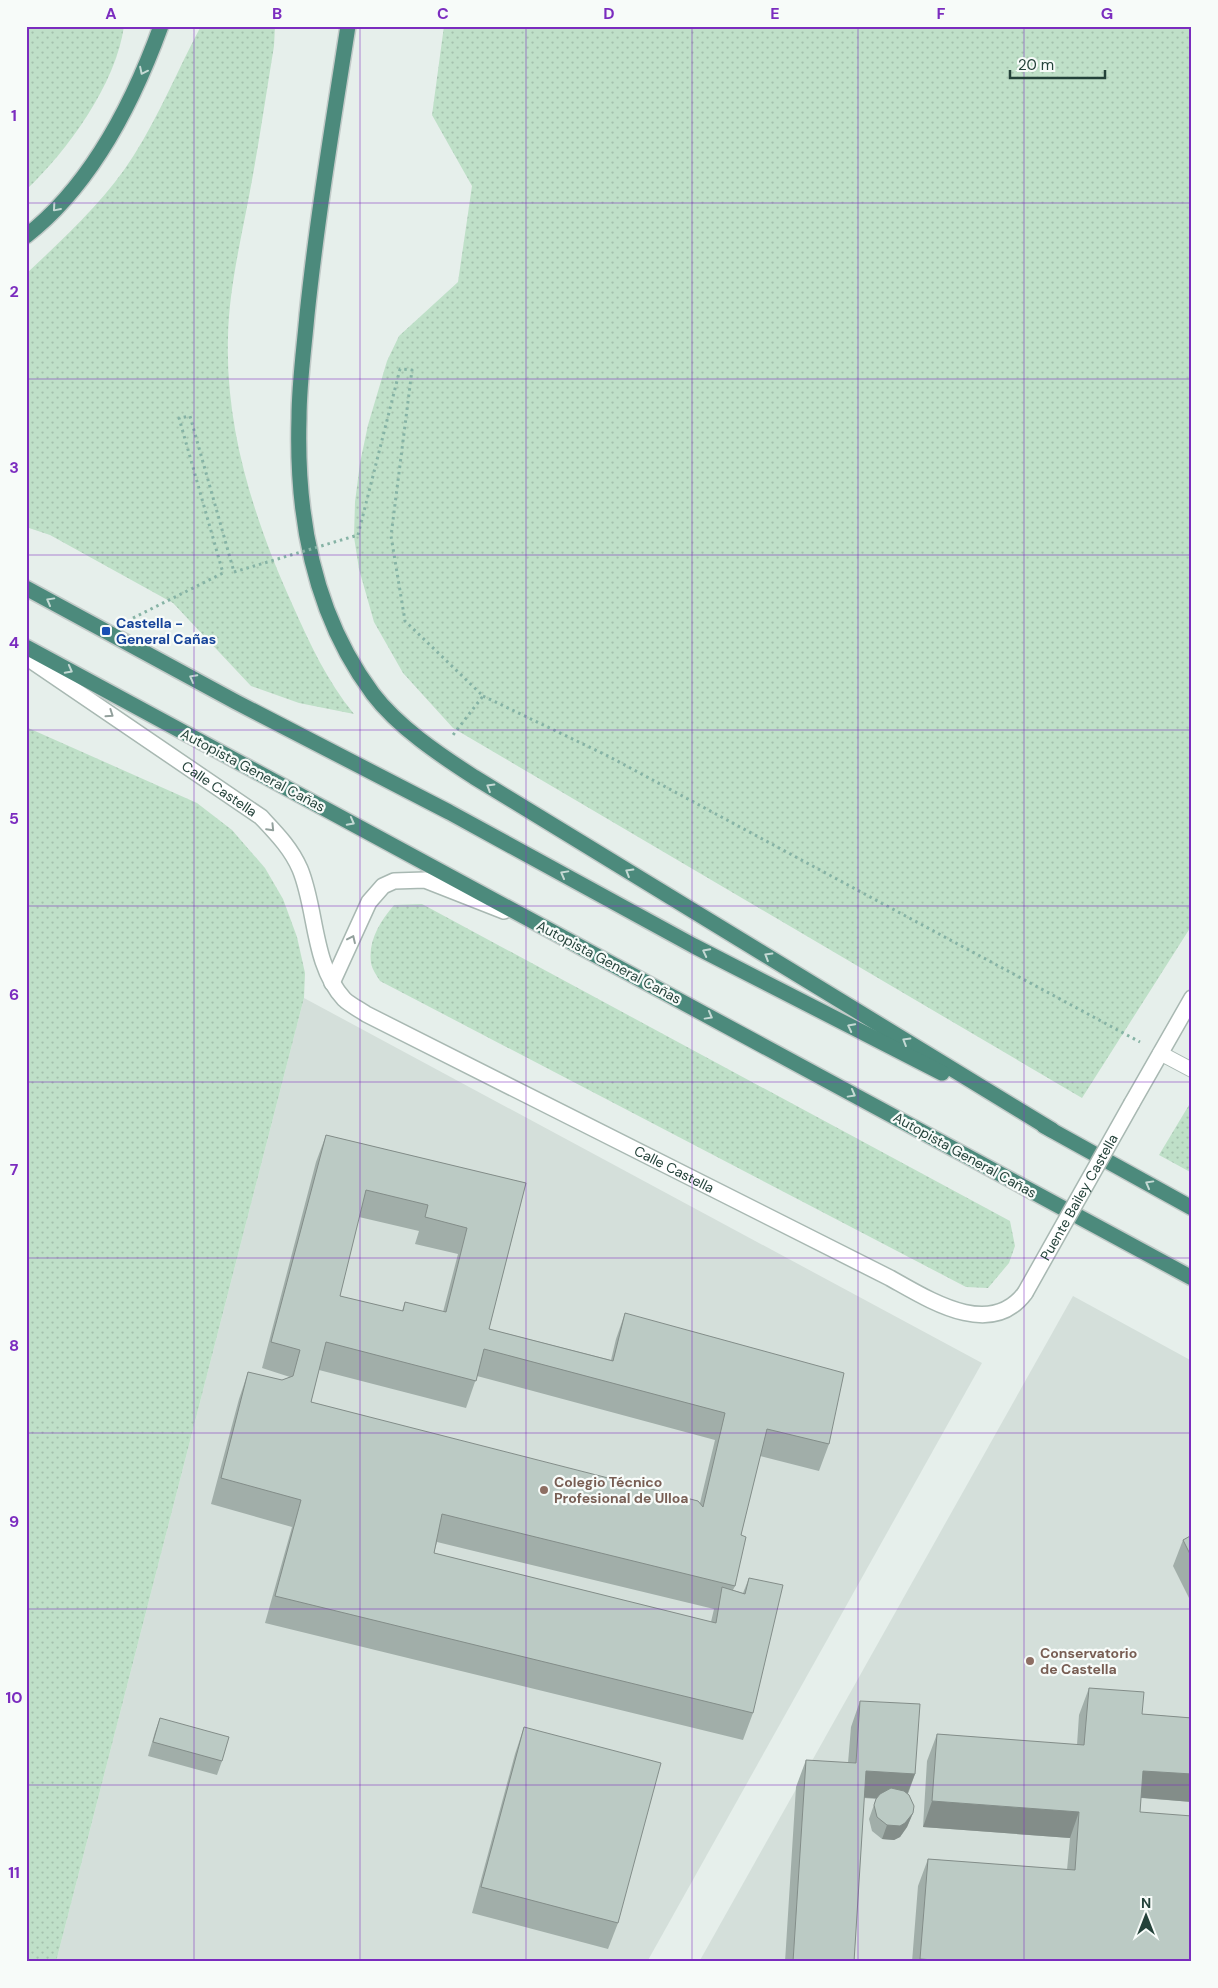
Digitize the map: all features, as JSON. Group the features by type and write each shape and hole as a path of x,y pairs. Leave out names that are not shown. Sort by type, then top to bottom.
{"highway":[{"path":"26,236 52,214 94,163 131,97 150,57 161,26"},
{"path":"348,26 313,259 300,390 299,476 304,519 317,581 338,639 374,696 439,754 474,777 1052,1130"},
{"path":"26,588 245,706 449,812 694,946 1052,1130 1192,1208"},
{"name":"Autopista General Cañas","path":"26,647 1192,1278"}],"street":[{"name":"Calle Castella","path":"26,657 260,817 285,843 300,869 320,948 332,983 345,1000 366,1014 890,1278 941,1306 975,1315 990,1314 1004,1310 1019,1301 1025,1292"},
{"path":"332,983 369,902 383,886 394,881 425,880 551,930"},
{"path":"1160,1053 1192,998"},
{"name":"Puente Bailey Castella","path":"1025,1292 1160,1053"}],"lane":[{"path":"1160,1053 1192,1070"}],"path":[{"path":"106,631 223,573 179,418 190,416 234,572 358,535 400,369 412,370 391,536 405,621 483,696 608,756 1160,1053"},
{"path":"439,754 483,696"}],"shaded area":[{"name":"Colegio Técnico Profesional de Ulloa","path":"304,998 982,1363 647,1962 56,1962"},
{"name":"Conservatorio de Castella","path":"1073,1296 1192,1361 1192,1962 699,1962"}],"green space":[{"path":"26,26 124,26 111,70 101,93 88,115 58,156 26,190"},
{"path":"201,26 275,26 274,46 231,300 228,372 237,441 245,475 266,542 299,620 320,662 335,689 354,714 299,703 251,686 173,603 50,535 26,527 26,274 84,218 123,172 152,124"},
{"path":"444,26 1192,26 1192,925 1082,1098 453,728 403,673 374,622 359,569 354,537 355,502 360,463 368,425 387,361 399,336 458,282 472,186 432,115"},
{"path":"26,727 197,803 232,830 265,868 283,899 297,937 305,973 304,998 56,1962 26,1962"},
{"path":"422,904 1010,1221 1015,1246 1009,1263 988,1288 966,1287 380,981 372,965 371,955 371,947 376,932 394,905"},
{"path":"1192,1100 1192,1173 1159,1155"}],"building":[{"path":"326,1135 526,1183 489,1329 613,1361 625,1313 844,1373 829,1444 767,1429 741,1535 746,1537 735,1586 442,1514 434,1553 716,1623 722,1587 745,1594 749,1578 783,1585 753,1713 275,1596 301,1500 221,1478 248,1372 282,1380 293,1376 300,1350 271,1342","holes":["366,1190 428,1205 425,1217 467,1228 446,1312 405,1302 403,1311 340,1296","326,1342 476,1381 484,1349 725,1413 703,1507 698,1501 311,1402"]},
{"path":"1192,1535 1192,1558 1183,1540"},
{"path":"1089,1688 1144,1692 1142,1714 1192,1718 1192,1774 1143,1771 1140,1812 1192,1816 1192,1962 963,1962 920,1959 928,1859 1075,1870 1079,1812 932,1801 937,1734 1084,1745"},
{"path":"860,1701 920,1704 915,1774 866,1771 854,1962 793,1962 806,1760 856,1763"},
{"path":"160,1718 229,1737 222,1761 153,1742"},
{"path":"524,1727 661,1763 618,1923 481,1887"},
{"path":"891,1788 904,1791 909,1795 914,1806 913,1813 900,1826 887,1825 877,1817 874,1805 880,1794"}],"place":[{"name":"Castella - General Cañas","path":"106,631"},
{"name":"Colegio Técnico Profesional de Ulloa","path":"544,1490"},
{"name":"Conservatorio de Castella","path":"1030,1661"}]}
